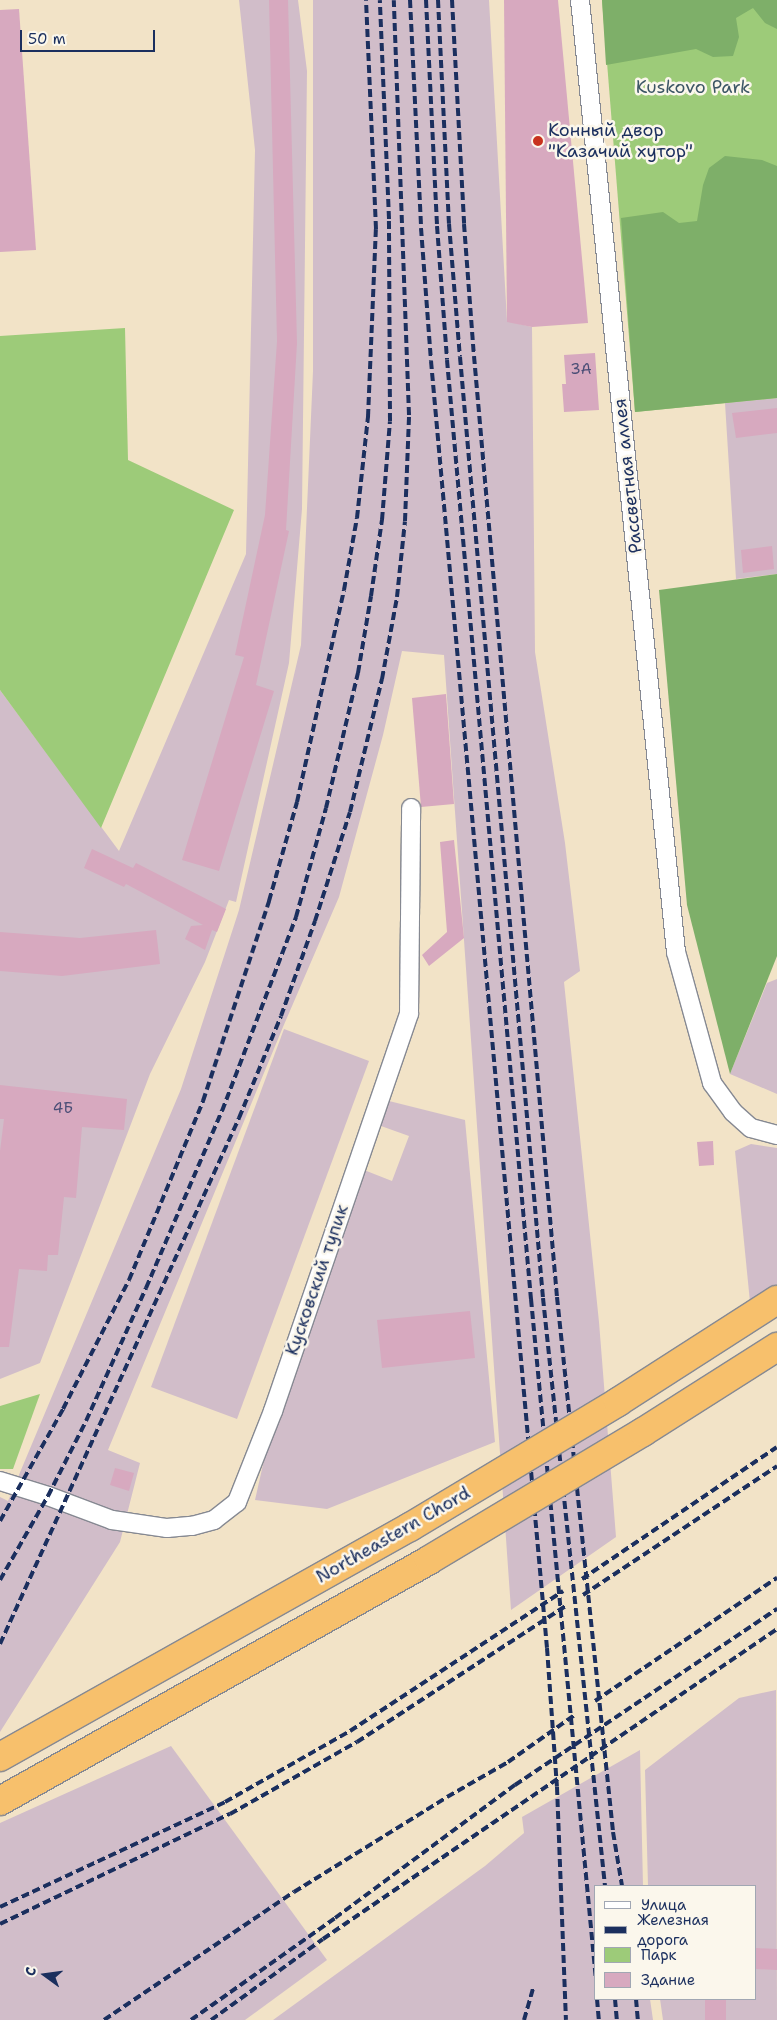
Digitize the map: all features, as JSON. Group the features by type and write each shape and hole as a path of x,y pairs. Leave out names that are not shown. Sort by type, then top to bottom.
{"main road":[{"name":"Northeastern Chord","path":"0,1757 410,1527 618,1402 777,1300"},
{"path":"0,1802 429,1560 643,1432 777,1347"}],"street":[{"name":"Рассветная аллея","path":"580,0 676,952 712,1083 733,1112 751,1128 777,1134"},
{"name":"Кусковский тупик","path":"0,1481 48,1496 112,1520 167,1528 192,1526 214,1520 237,1502 273,1411 409,1014 411,808"}],"shaded area":[{"path":"239,0 298,0 307,71 302,509 289,663 236,902 229,900 205,962 150,1074 40,1363 0,1379 0,690 119,851 246,554 255,150"},
{"path":"313,0 489,0 507,321 532,327 535,652 565,843 580,971 564,982 599,1322 616,1537 511,1610 444,655 402,651 383,735 339,897 283,1027 108,1450 140,1463 120,1542 0,1732 0,1497 8,1501 181,1089 239,910 301,645 313,371"},
{"path":"777,398 777,574 736,579 725,403"},
{"path":"777,979 777,1094 730,1074 767,983"},
{"path":"284,1029 369,1061 237,1419 151,1387"},
{"path":"389,1101 465,1120 495,1442 327,1509 255,1500 269,1438 364,1170 392,1181 409,1136 381,1126"},
{"path":"751,1144 777,1148 777,1284 750,1302 735,1151"},
{"path":"776,1690 777,2020 663,2020 660,2000 757,2000 757,1885 648,1885 645,1770 739,1698"},
{"path":"171,1746 327,1960 245,2020 0,2020 0,1823"},
{"path":"640,1750 643,1885 594,1885 594,2000 650,2000 653,2020 273,2020 485,1866 524,1833 522,1817"}],"green space":[{"name":"Kuskovo Park","path":"602,0 777,0 777,398 635,412"},
{"path":"602,0 777,0 777,29 765,23 753,8 736,18 739,37 733,56 713,57 696,49 606,65"},
{"path":"725,156 762,160 777,166 777,398 635,412 621,218 663,212 679,223 697,221 703,185 709,168"},
{"path":"125,328 128,460 234,510 101,828 0,690 0,336"},
{"path":"777,574 777,956 730,1074 687,905 659,590"},
{"path":"40,1394 13,1469 0,1469 0,1406"}],"building":[{"path":"269,0 288,0 297,343 286,530 289,531 256,685 274,691 219,871 182,860 244,657 235,655 265,515 277,341"},
{"name":"Конный двор \"Казачий хутор\"","path":"504,0 558,0 588,323 532,327 507,322"},
{"path":"19,9 36,250 0,252 0,10"},
{"path":"595,353 599,410 564,412 562,384 566,384 564,355"},
{"path":"777,408 777,433 736,438 732,413"},
{"path":"772,546 774,569 743,573 741,550"},
{"path":"446,694 454,804 421,807 412,698"},
{"path":"454,840 464,938 429,966 422,955 447,932 440,842"},
{"path":"92,849 133,868 136,863 226,909 217,932 212,930 205,950 185,939 191,926 203,925 126,884 124,887 84,868"},
{"path":"156,930 160,964 62,976 0,971 0,932 80,938"},
{"path":"0,1085 127,1099 124,1130 82,1127 76,1198 64,1197 58,1255 48,1255 47,1271 19,1269 9,1347 0,1347 0,1151 4,1119 0,1119"},
{"path":"713,1141 714,1165 699,1166 697,1142"},
{"path":"470,1311 475,1358 382,1368 377,1320"},
{"path":"115,1468 134,1473 129,1491 110,1485"},
{"path":"757,1948 777,1949 777,1970 757,1969"},
{"path":"705,2000 726,2000 726,2020 705,2020"}],"railway":[{"path":"0,1521 63,1409 129,1280 203,1101 269,901 297,802 344,590 357,518 368,417 376,229 366,0"},
{"path":"0,1580 48,1496 86,1421 146,1288 222,1111 296,917 326,808 358,673 371,596 382,520 390,421 389,219 380,0"},
{"path":"0,1644 239,1118 281,1016 315,921 350,812 382,679 397,597 405,521 409,415 394,0"},
{"path":"410,0 421,228 431,361 547,1648 557,1787 566,2020"},
{"path":"426,0 437,226 447,360 531,1299 594,1959"},
{"path":"438,0 449,224 543,1298 605,1885"},
{"path":"452,0 464,224 474,356 557,1297 613,1832 622,1885"},
{"path":"582,1579 777,1447"},
{"path":"583,1595 777,1466"},
{"path":"595,1701 777,1578"},
{"path":"0,1907 225,1802 350,1731 563,1591"},
{"path":"0,1924 230,1814 357,1742 566,1606"},
{"path":"191,2020 335,1918 515,1785 777,1609"},
{"path":"211,2020 323,1939 777,1629"},
{"path":"104,2020 294,1892 447,1797 508,1762 576,1714"},
{"path":"524,2020 533,1988"},
{"path":"597,2000 599,2020"},
{"path":"615,2000 617,2020"},
{"path":"636,2000 638,2020"}],"place":[{"name":"Конный двор \"Казачий хутор\"","path":"538,141"}]}
